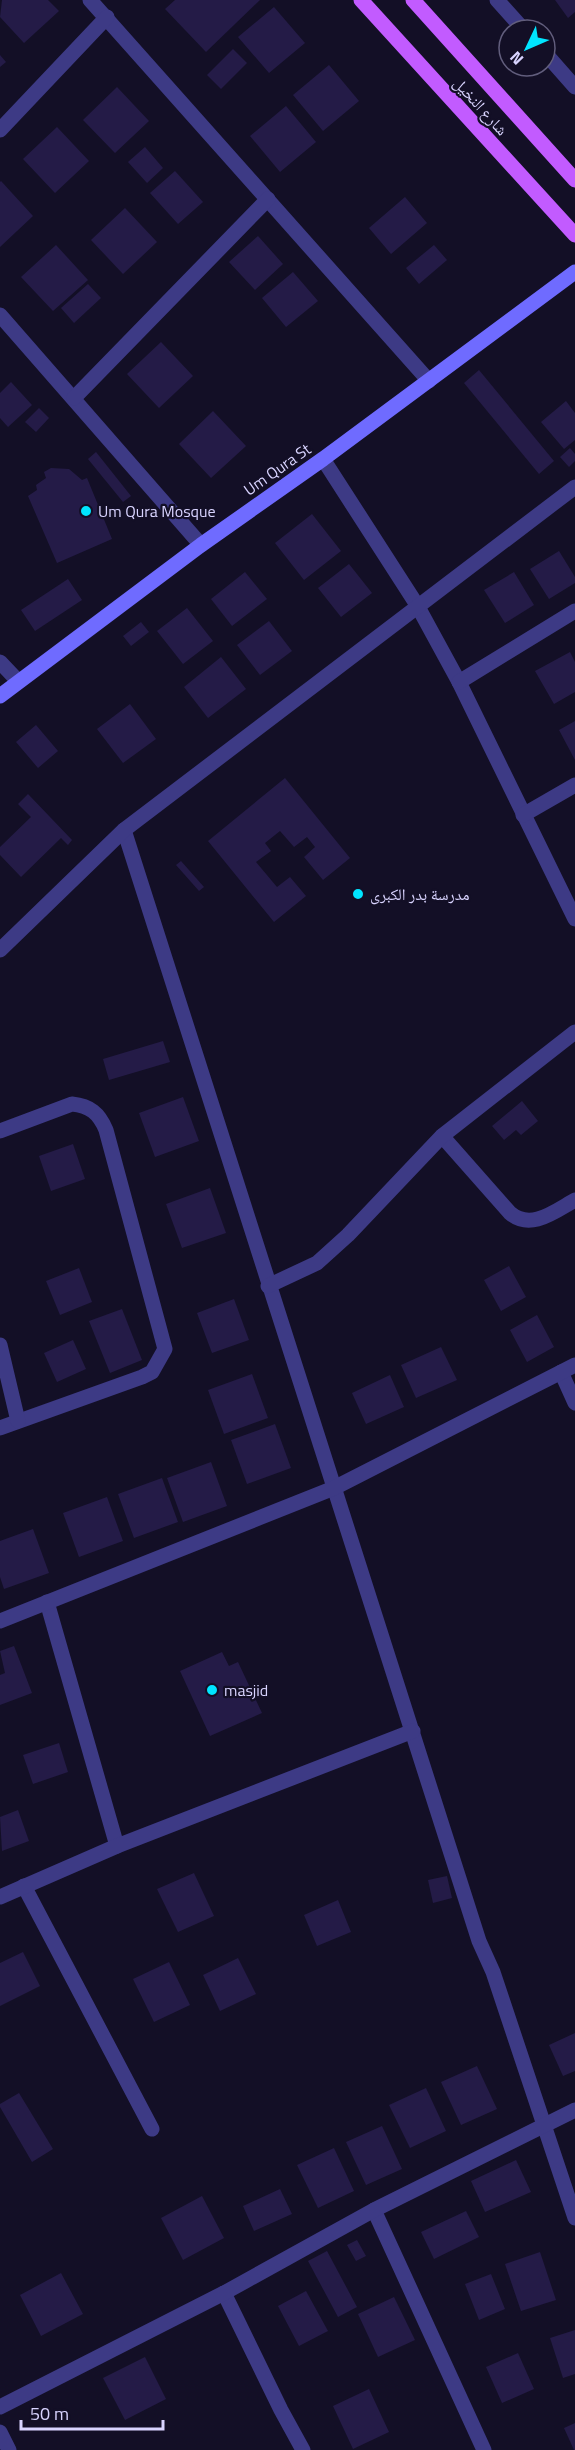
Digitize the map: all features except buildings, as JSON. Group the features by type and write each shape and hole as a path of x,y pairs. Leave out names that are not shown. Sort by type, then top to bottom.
{"main road":[{"name":"شارع النخيل","path":"361,0 575,235"},
{"name":"شارع النخيل","path":"413,0 575,180"}],"street":[{"path":"90,0 429,381"},
{"path":"497,0 513,18"},
{"path":"0,129 107,17"},
{"path":"557,66 574,85"},
{"path":"74,398 268,199"},
{"name":"Um Qura St","path":"0,696 201,545 323,459 575,272"},
{"path":"0,315 201,545"},
{"path":"323,459 417,605 459,682 575,919"},
{"path":"0,950 124,830 575,487"},
{"path":"459,682 575,611"},
{"path":"0,662 18,681"},
{"path":"524,815 575,785"},
{"path":"124,830 479,1941 493,1972 575,2218"},
{"path":"268,1286 302,1271 325,1256 442,1136 575,1032"},
{"path":"0,1131 72,1104 84,1105 97,1113 106,1130 165,1349 153,1371 142,1377 0,1428"},
{"path":"442,1136 510,1213 521,1220 536,1220 575,1200"},
{"path":"0,1344 18,1421"},
{"path":"0,1621 334,1488 568,1368 575,1403"},
{"path":"47,1602 117,1846"},
{"path":"0,1897 117,1846 413,1731"},
{"path":"24,1886 152,2129"},
{"path":"0,2407 224,2293 374,2211 575,2110"},
{"path":"374,2211 484,2450"},
{"path":"224,2293 303,2450"},
{"path":"0,2432 9,2450"}],"place":[{"name":"Um Qura Mosque","path":"86,511"},
{"name":"مدرسة بدر الكبرى","path":"358,894"},
{"name":"masjid","path":"212,1690"}]}
